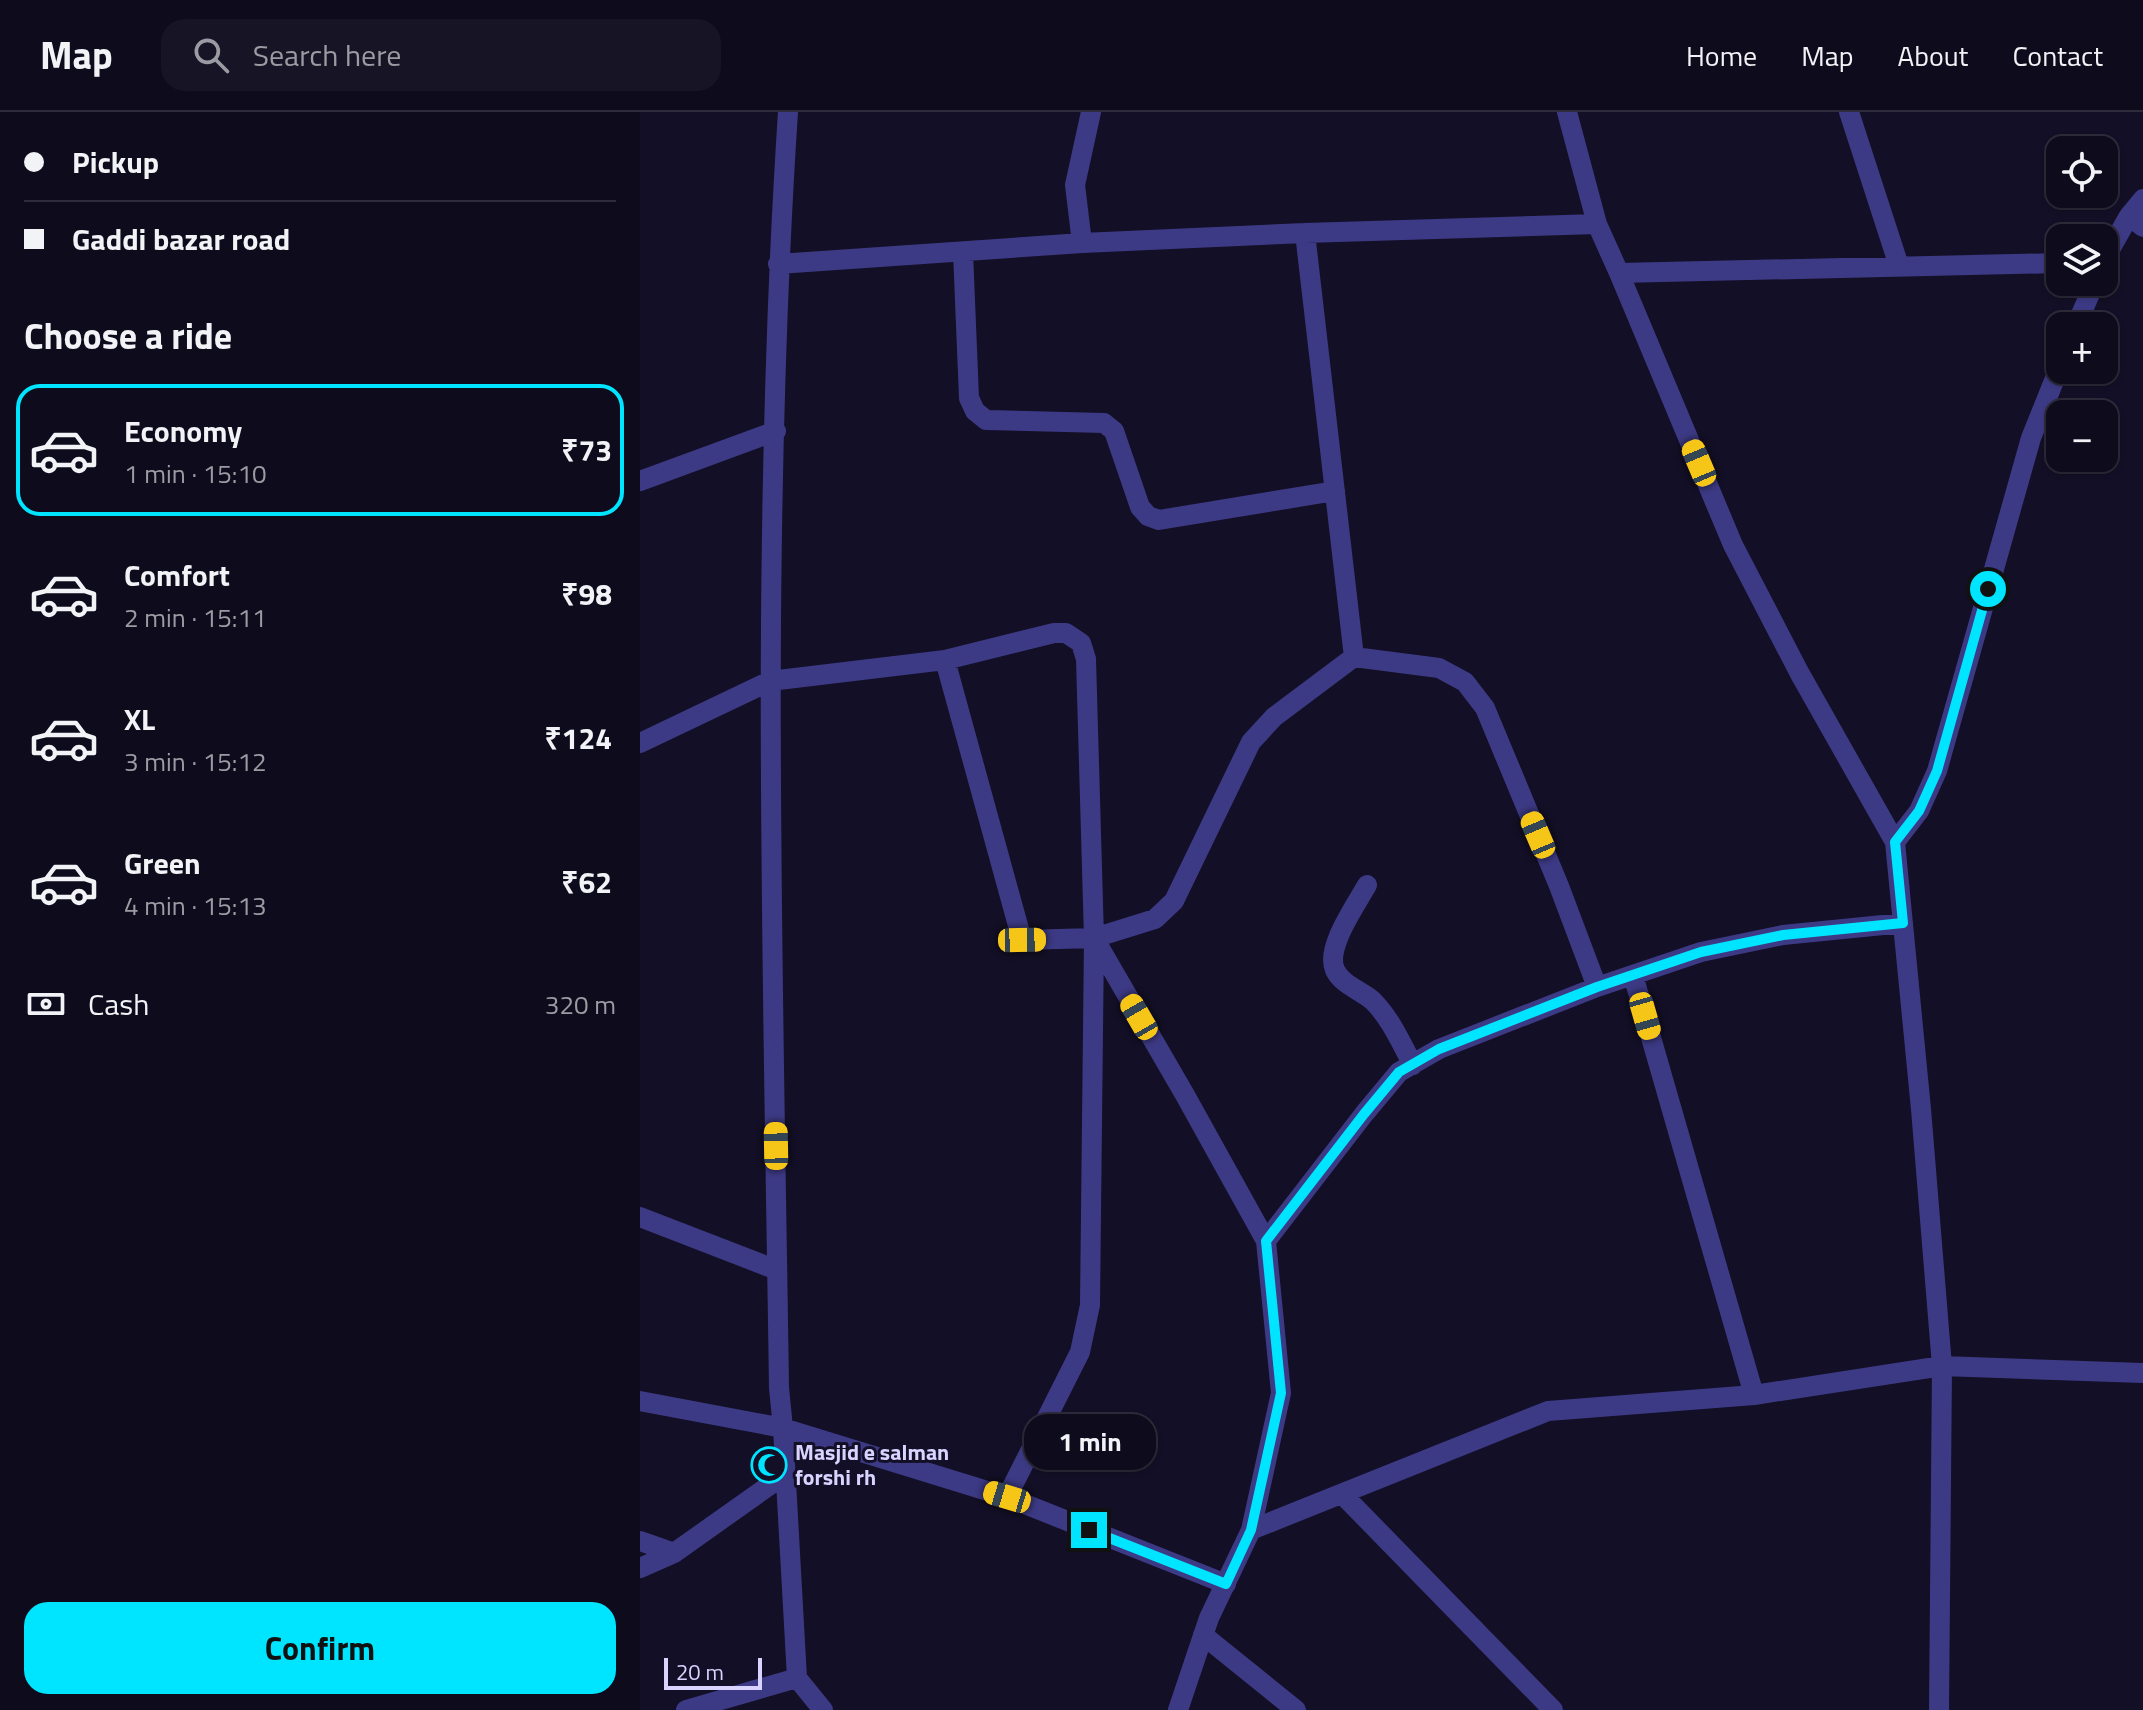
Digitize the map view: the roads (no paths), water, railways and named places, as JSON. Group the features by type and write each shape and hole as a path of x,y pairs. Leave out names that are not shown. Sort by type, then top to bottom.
{"street":[{"path":"788,112 778,264 770,681 779,1388 797,1678 823,1710"},
{"path":"1082,243 1075,185 1091,112"},
{"path":"1567,112 1597,224 1733,545 1800,674 1895,842 1942,1366 1939,1710"},
{"path":"1849,112 1899,266"},
{"path":"2118,243 2136,222 2143,199"},
{"path":"778,264 1082,243 1597,224"},
{"path":"1305,233 1354,657"},
{"path":"963,252 969,398 975,411 986,420 1104,423 1114,431 1140,507 1148,516 1159,520 1335,491"},
{"path":"1619,273 2046,263"},
{"path":"1895,842 1919,811 1937,771 2031,438 2053,384"},
{"path":"640,481 776,431"},
{"path":"640,743 770,681 945,660 1054,633 1066,633 1081,643 1086,659 1094,938 1090,1305 1080,1352 1007,1497"},
{"path":"945,660 1022,940 1094,938 1155,919 1174,901 1251,742 1274,717 1354,657 1439,668 1465,682 1485,708 1597,987"},
{"path":"1367,885 1336,941 1333,957 1335,970 1346,983 1371,999 1384,1014 1413,1065"},
{"path":"1266,1241 1399,1072 1439,1049 1597,987 1701,952 1783,935 1903,923"},
{"path":"1094,938 1266,1241 1281,1393 1251,1530 1203,1635 1178,1710"},
{"path":"1633,975 1754,1395"},
{"path":"640,1217 777,1270"},
{"path":"1251,1530 1548,1411 1754,1395 1942,1366 2143,1373"},
{"path":"640,1401 783,1428 1007,1497 1226,1584"},
{"path":"640,1568 674,1553 784,1475"},
{"path":"1342,1494 1553,1710"},
{"path":"640,1541 674,1553"},
{"path":"1203,1635 1296,1710"},
{"path":"686,1710 797,1678"}],"place":[{"name":"Masjid e salman forshi rh","path":"769,1465"}]}
